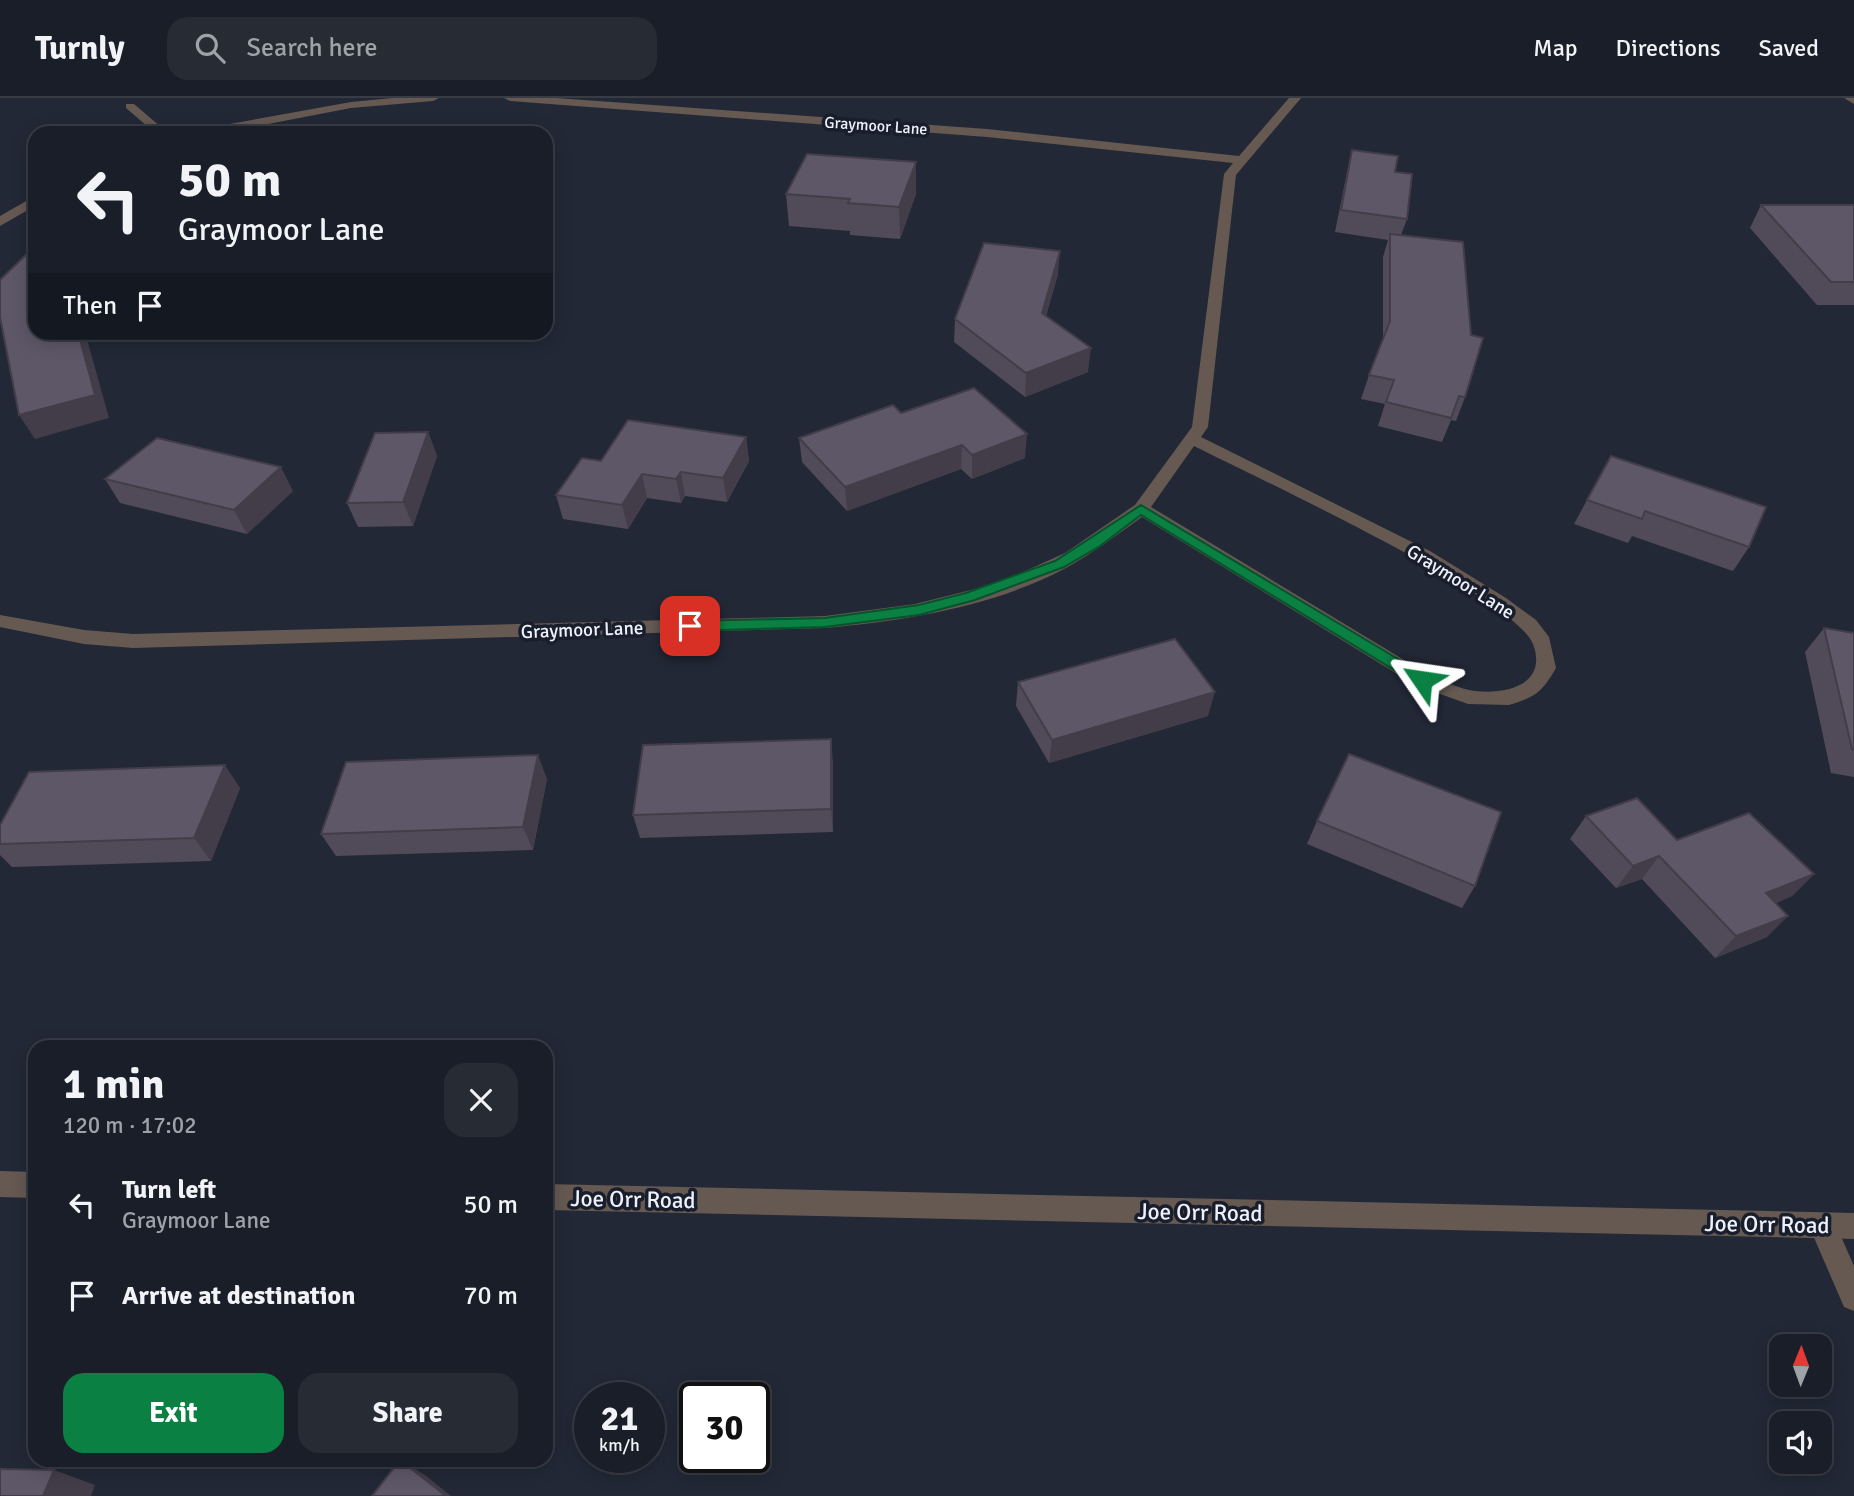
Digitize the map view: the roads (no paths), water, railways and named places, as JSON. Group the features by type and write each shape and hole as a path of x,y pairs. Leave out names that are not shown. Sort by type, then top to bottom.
{"street":[{"path":"239,126 340,107 433,98"},
{"name":"Graymoor Lane","path":"510,98 987,133 1240,160"},
{"name":"Graymoor Lane","path":"0,621 84,637 133,641 825,622 919,610 1023,579 1059,564 1095,543 1141,509 1200,427 1230,174 1295,98"},
{"path":"1850,98 1854,101"},
{"path":"130,106 154,126"},
{"path":"0,222 28,204"},
{"name":"Graymoor Lane","path":"1141,509 1422,680 1468,697 1509,698 1535,685 1546,668 1542,642 1528,625 1500,603 1424,555 1193,439"},
{"path":"0,1184 28,1185"},
{"name":"Joe Orr Road","path":"553,1197 1854,1226"},
{"path":"1822,1226 1854,1297"}]}
